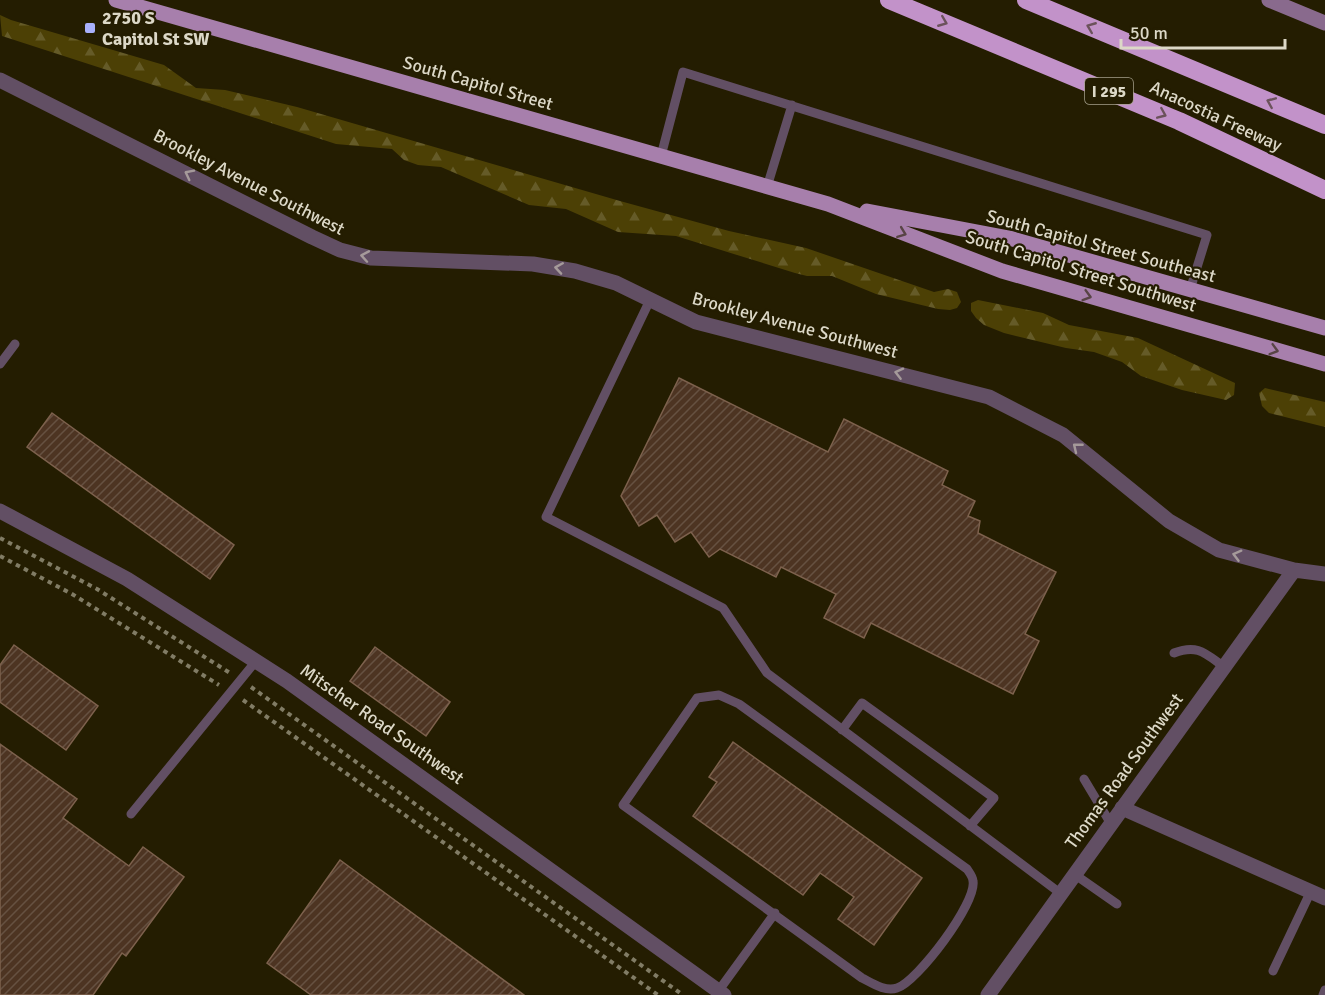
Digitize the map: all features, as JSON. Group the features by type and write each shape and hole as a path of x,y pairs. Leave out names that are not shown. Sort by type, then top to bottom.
{"highway":[{"name":"Anacostia Freeway","path":"889,0 1179,121 1325,190"},
{"name":"Anacostia Freeway","path":"1026,0 1325,125"}],"main road":[{"name":"South Capitol Street","path":"116,0 135,3 828,204"},
{"path":"1269,0 1325,23"},
{"name":"South Capitol Street Southeast","path":"828,204 1009,238 1325,328"},
{"name":"South Capitol Street Southwest","path":"828,204 1002,271 1325,364"}],"street":[{"name":"Brookley Avenue Southwest","path":"0,80 340,250 371,258 533,264 565,268 606,279 696,322 989,396 1062,435 1169,521 1219,550 1294,570 1325,574"},
{"name":"Mitscher Road Southwest","path":"0,511 127,579 256,661 404,763 720,994"},
{"name":"Thomas Road Southwest","path":"987,995 1294,570"},
{"path":"1122,808 1318,895"}],"lane":[{"path":"661,156 683,72 1207,235 1190,290"},
{"path":"767,187 792,105"},
{"path":"650,300 546,517 723,608 767,673 1060,893"},
{"path":"0,364 15,344"},
{"path":"1174,653 1188,648 1202,651 1223,666"},
{"path":"131,813 256,661"},
{"path":"719,695 739,704 967,869 974,882 970,901 928,961 908,983 894,989 882,988 862,978 775,913 623,805 697,698 719,695"},
{"path":"842,730 862,703 994,798 970,826"},
{"path":"1084,779 1111,824"},
{"path":"1074,874 1117,904"},
{"path":"1273,971 1318,895"},
{"path":"720,994 775,913"},
{"path":"1323,995 1325,990"}],"path":[{"path":"0,538 97,589 240,680 683,995"},
{"path":"0,556 72,594 230,692 318,751 658,995"}],"green space":[{"path":"0,15 164,65 196,88 225,90 297,107 620,201 729,231 806,248 934,292 948,289 957,292 961,302 957,308 938,309 876,294 832,276 807,276 795,273 676,236 618,232 566,209 529,205 441,167 418,165 404,160 392,149 336,144 2,36"},
{"path":"978,300 1043,313 1069,325 1138,338 1235,383 1234,395 1226,400 1182,390 1141,376 1122,362 1094,352 1066,348 1004,333 984,325 976,318 971,311 971,303"},
{"path":"1265,388 1325,402 1325,427 1269,413 1262,406 1259,393"}],"building":[{"path":"679,378 828,452 844,419 948,471 942,485 975,501 968,516 980,521 978,533 1056,572 1025,634 1039,641 1013,694 871,623 864,638 824,618 836,594 781,567 776,577 720,549 709,557 691,532 675,542 657,515 639,526 621,496"},
{"path":"52,413 234,545 210,579 27,447"},
{"path":"14,645 98,706 66,750 0,702 0,665"},
{"path":"375,647 450,702 426,736 350,681"},
{"path":"733,742 922,878 874,945 838,919 854,897 820,873 803,895 693,816 717,782 709,777"},
{"path":"0,744 77,799 63,818 129,866 143,847 184,877 126,956 122,953 93,995 0,995"},
{"path":"340,860 524,995 311,995 267,963"}],"place":[{"name":"2750 S Capitol St SW","path":"90,28"}]}
